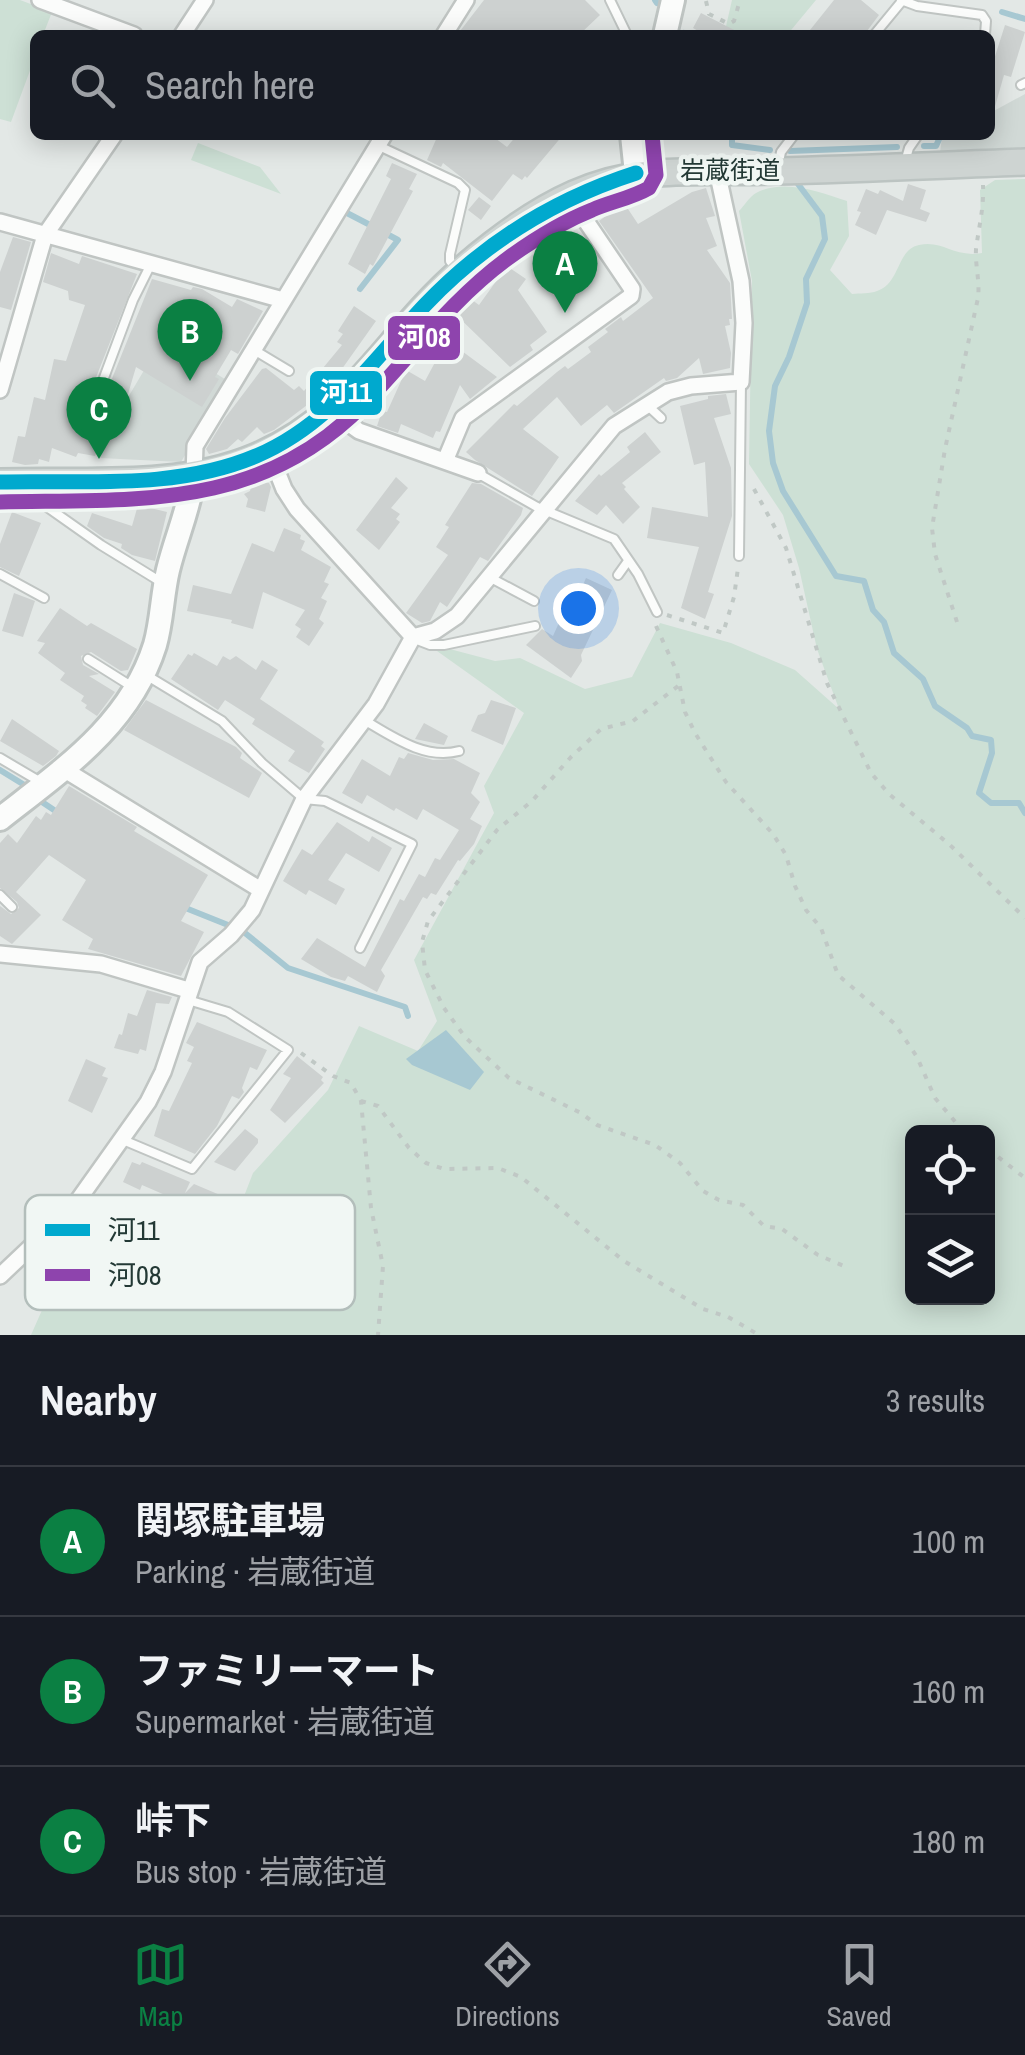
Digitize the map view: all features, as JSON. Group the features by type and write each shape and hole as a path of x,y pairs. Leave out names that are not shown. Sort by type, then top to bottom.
{"main road":[{"name":"岩蔵街道","path":"6,482 194,474 269,451 331,411 426,304 460,272 569,196 636,173 1025,162"}],"street":[{"path":"40,0 121,30"},
{"path":"185,30 205,0"},
{"path":"447,30 466,0"},
{"path":"667,30 673,0"},
{"path":"0,390 45,235 111,140"},
{"path":"2,815 65,770 104,733 138,680 155,646 165,584 191,496 194,446 381,140"},
{"path":"633,140 636,173"},
{"path":"82,1195 123,1140 164,1072 200,962 244,922 304,799 364,720 413,638 448,624 614,426 668,392 740,382 742,281 717,171"},
{"path":"445,462 463,418 630,296 632,289 569,196"},
{"path":"0,222 283,300"},
{"path":"331,411 358,431 478,473"},
{"path":"269,451 284,489 297,509 394,604 413,638"},
{"path":"65,770 262,890"},
{"path":"0,954 101,964 187,995"},
{"path":"0,1276 25,1252"}],"lane":[{"path":"610,0 625,30"},
{"path":"878,30 902,0 916,6 982,15 985,30"},
{"path":"381,140 465,190 450,254 450,261 460,272"},
{"path":"778,171 781,152 790,140"},
{"path":"904,166 914,140"},
{"path":"102,383 113,342 150,264"},
{"path":"254,350 288,371"},
{"path":"739,556 740,382"},
{"path":"646,404 661,418"},
{"path":"478,473 543,510 614,539 657,612"},
{"path":"6,482 165,584"},
{"path":"618,575 628,562"},
{"path":"0,574 44,598"},
{"path":"489,577 534,600"},
{"path":"413,638 430,645 444,645 535,626"},
{"path":"88,659 222,721 304,799 325,801 412,844 360,948"},
{"path":"364,720 430,753 459,751"},
{"path":"0,758 46,785"},
{"path":"0,895 12,907"},
{"path":"123,1140 192,1169 288,1050 228,1012 187,995"}],"path":[{"path":"706,1 708,14 729,24 734,21 740,0"},
{"path":"957,622 935,554 932,528 978,298 976,254 984,212 982,176"},
{"path":"740,475 752,485 786,548 827,683 870,773 1025,918"},
{"path":"739,556 734,597 723,633 657,612 656,627 677,672 685,712 713,764 786,854 795,886 820,928 838,975 895,1024 918,1057 936,1098 958,1125"},
{"path":"678,686 634,721 602,729 571,756 532,801 496,830 428,921 422,942 425,970 444,1008 465,1037 509,1078 597,1125 655,1145 680,1163 703,1190 719,1200 743,1205 764,1226 782,1229 818,1255 844,1266"},
{"path":"288,1050 297,1051 333,1076 351,1083 360,1101 371,1208 383,1266 378,1335"},
{"path":"360,1101 378,1106 408,1148 426,1163 444,1169 498,1168 521,1177 624,1261 703,1309 728,1317 759,1335"},
{"path":"995,1154 1025,1178"}],"shaded area":[{"path":"1025,94 1025,149 940,152 942,140 995,140 995,110"},
{"path":"162,340 228,381 181,462 100,458 111,426"}],"green space":[{"path":"0,0 20,0 52,12 45,30 30,30 30,71 11,122 0,119"},
{"path":"732,0 816,0 791,30 725,30"},
{"path":"198,143 260,167 281,194 191,160"},
{"path":"1025,179 1025,1335 31,1335 42,1310 355,1310 355,1195 244,1195 253,1173 328,1090 359,1026 418,1051 437,1021 414,960 494,813 484,786 524,713 437,651 446,648 495,661 520,658 585,689 632,677 660,623 731,643 795,670 839,709 817,649 783,515 749,464 752,281 739,211 756,193 778,187 802,188 847,201 849,236 830,270 852,294 885,287 906,253 919,245 982,253 980,190 995,180"}],"water":[{"path":"446,1030 484,1072 470,1090 406,1059"}],"building":[{"path":"484,0 585,0 600,15 584,30 461,30"},
{"path":"834,0 861,0 879,15 868,30 810,30"},
{"path":"701,13 734,30 696,30 693,28"},
{"path":"1005,25 1025,32 1011,77 1004,75 995,106 995,56"},
{"path":"436,140 498,140 507,147 513,140 559,140 527,178 522,180 513,174 492,201 443,163 441,167 427,160"},
{"path":"392,163 417,174 409,189 413,191 365,274 348,264 391,179 386,176"},
{"path":"908,184 926,190 920,209 930,213 926,222 887,210 876,235 855,225 866,189 878,194 880,190 903,201"},
{"path":"706,188 715,216 706,218 717,246 707,250 730,283 732,319 725,326 730,368 703,374 699,358 677,378 664,378 614,413 607,405 581,426 557,397 523,429 559,457 532,496 475,460 466,452 514,404 517,406 565,366 568,369 591,352 588,347 608,332 605,329 621,317 623,321 653,298 599,221 624,203 638,224 692,192"},
{"path":"479,197 491,206 481,220 468,210"},
{"path":"13,237 31,242 11,310 0,307 0,272"},
{"path":"51,253 79,264 82,256 137,274 95,380 100,390 109,386 152,279 191,290 202,289 232,307 237,299 263,311 238,354 231,350 202,407 136,367 128,394 109,423 95,456 78,453 76,457 52,448 49,462 12,462 18,436 25,437 34,397 45,400 54,359 66,361 85,305 69,300 68,291 43,282"},
{"path":"507,266 526,279 518,290 547,332 530,345 533,350 510,367 452,311 468,297 479,305"},
{"path":"354,306 376,321 327,390 274,430 264,434 257,427 242,442 238,439 227,449 209,454 206,449 225,418 262,369 266,368 294,390 299,386 304,391 342,345 337,342 343,334 338,331"},
{"path":"447,340 497,377 470,399 460,385 440,432 436,431 433,438 401,424 398,433 377,426 406,370 425,381"},
{"path":"726,394 731,414 714,418 731,468 732,516 708,592 714,594 705,619 681,608 699,547 647,538 652,507 708,517 705,462 694,465 680,406"},
{"path":"645,432 661,452 622,483 640,507 623,524 606,505 597,515 575,501 599,474 630,452 627,447"},
{"path":"396,477 408,488 391,508 400,514 396,519 400,522 379,550 356,530"},
{"path":"253,479 271,487 265,512 246,507 248,499 244,494 250,491"},
{"path":"472,483 481,484 523,508 521,515 488,561 480,557 447,607 440,602 430,621 422,623 406,613 448,555 436,547"},
{"path":"138,505 167,512 155,561 132,555 121,548 122,544 87,526 92,513 132,526"},
{"path":"12,512 41,523 19,576 0,567 0,544"},
{"path":"284,528 301,535 300,539 305,541 301,550 331,567 324,582 329,584 321,598 327,601 319,619 324,623 309,646 296,637 301,629 295,625 305,610 263,592 253,629 231,623 232,620 187,611 193,585 231,594 252,543 274,552"},
{"path":"586,578 612,590 571,678 526,645 542,629 553,636 566,607 572,610"},
{"path":"14,593 35,601 23,637 2,631"},
{"path":"60,608 87,626 91,623 137,649 128,670 121,671 91,652 81,656 83,665 99,674 89,676 115,692 97,716 85,708 87,705 81,701 84,696 60,680 65,673 38,653 45,643 37,641"},
{"path":"194,653 217,666 223,656 230,660 236,656 256,670 262,660 278,670 260,699 324,742 321,746 325,749 309,773 288,761 295,751 252,724 255,719 225,700 218,710 171,679 188,654"},
{"path":"146,700 236,747 242,753 240,758 262,773 249,798 124,730"},
{"path":"491,700 516,708 503,745 471,731"},
{"path":"12,719 59,751 56,756 43,766 0,741"},
{"path":"424,723 448,736 444,745 415,739"},
{"path":"408,753 433,760 454,759 480,773 471,793 480,802 470,819 482,826 474,844 458,860 436,895 423,897 381,970 385,976 377,992 348,976 345,981 331,977 301,959 317,938 365,967 400,899 404,901 419,874 425,877 435,858 440,860 459,830 423,809 417,820 367,795 362,804 342,793 362,759 390,776 399,757 404,759"},
{"path":"69,786 208,875 181,921 204,932 181,976 88,949 93,939 62,920 86,880 49,855 16,892 41,915 12,944 0,936 0,906 11,914 19,908 0,888 0,843 8,834 17,843 36,816 41,820 46,812 51,815"},
{"path":"337,822 369,842 372,836 392,848 379,872 346,853 328,880 345,889 336,905 309,890 306,895 283,881 302,849 312,855"},
{"path":"147,990 172,997 169,1004 156,1003 146,1051 140,1049 138,1054 114,1048 128,1013 137,1016"},
{"path":"197,1022 267,1050 257,1070 250,1067 244,1092 239,1099 232,1096 217,1126 195,1154 154,1136 162,1109 169,1111 192,1063 187,1061 194,1047 186,1043"},
{"path":"297,1056 323,1077 324,1083 285,1123 270,1110 291,1078 283,1074"},
{"path":"86,1059 106,1068 102,1076 108,1078 92,1113 68,1101"},
{"path":"245,1129 258,1143 235,1171 214,1162"},
{"path":"132,1162 142,1162 190,1182 185,1193 194,1184 220,1195 165,1195 123,1182"}],"waterway":[{"path":"1002,12 1025,19"},
{"path":"732,140 732,145 770,150"},
{"path":"924,146 936,146 939,140"},
{"path":"790,151 897,147"},
{"path":"798,184 822,216 825,239 806,279 807,303 775,386 769,431 773,463 783,491 836,576 864,581 894,653 923,679 935,706 967,728 972,736 991,740 992,753 979,793 991,803 1019,803 1025,813"},
{"path":"345,212 372,226"},
{"path":"360,289 398,240 383,232"},
{"path":"0,770 26,786"},
{"path":"42,802 57,812"},
{"path":"183,907 228,925"},
{"path":"245,933 288,968 405,1007 408,1016"}],"transit line":[{"name":"河08","path":"0,502 147,498 194,492 238,481 281,464 323,439 363,405 449,311 507,259 570,220 649,188 656,175 652,140"},
{"name":"河11","path":"0,482 162,479 226,467 256,456 282,443 328,409 425,305 496,243 549,210 636,173"}],"place":[{"name":"関塚駐車場","path":"565,313"},
{"name":"ファミリーマート","path":"190,381"},
{"name":"峠下","path":"99,459"}]}
